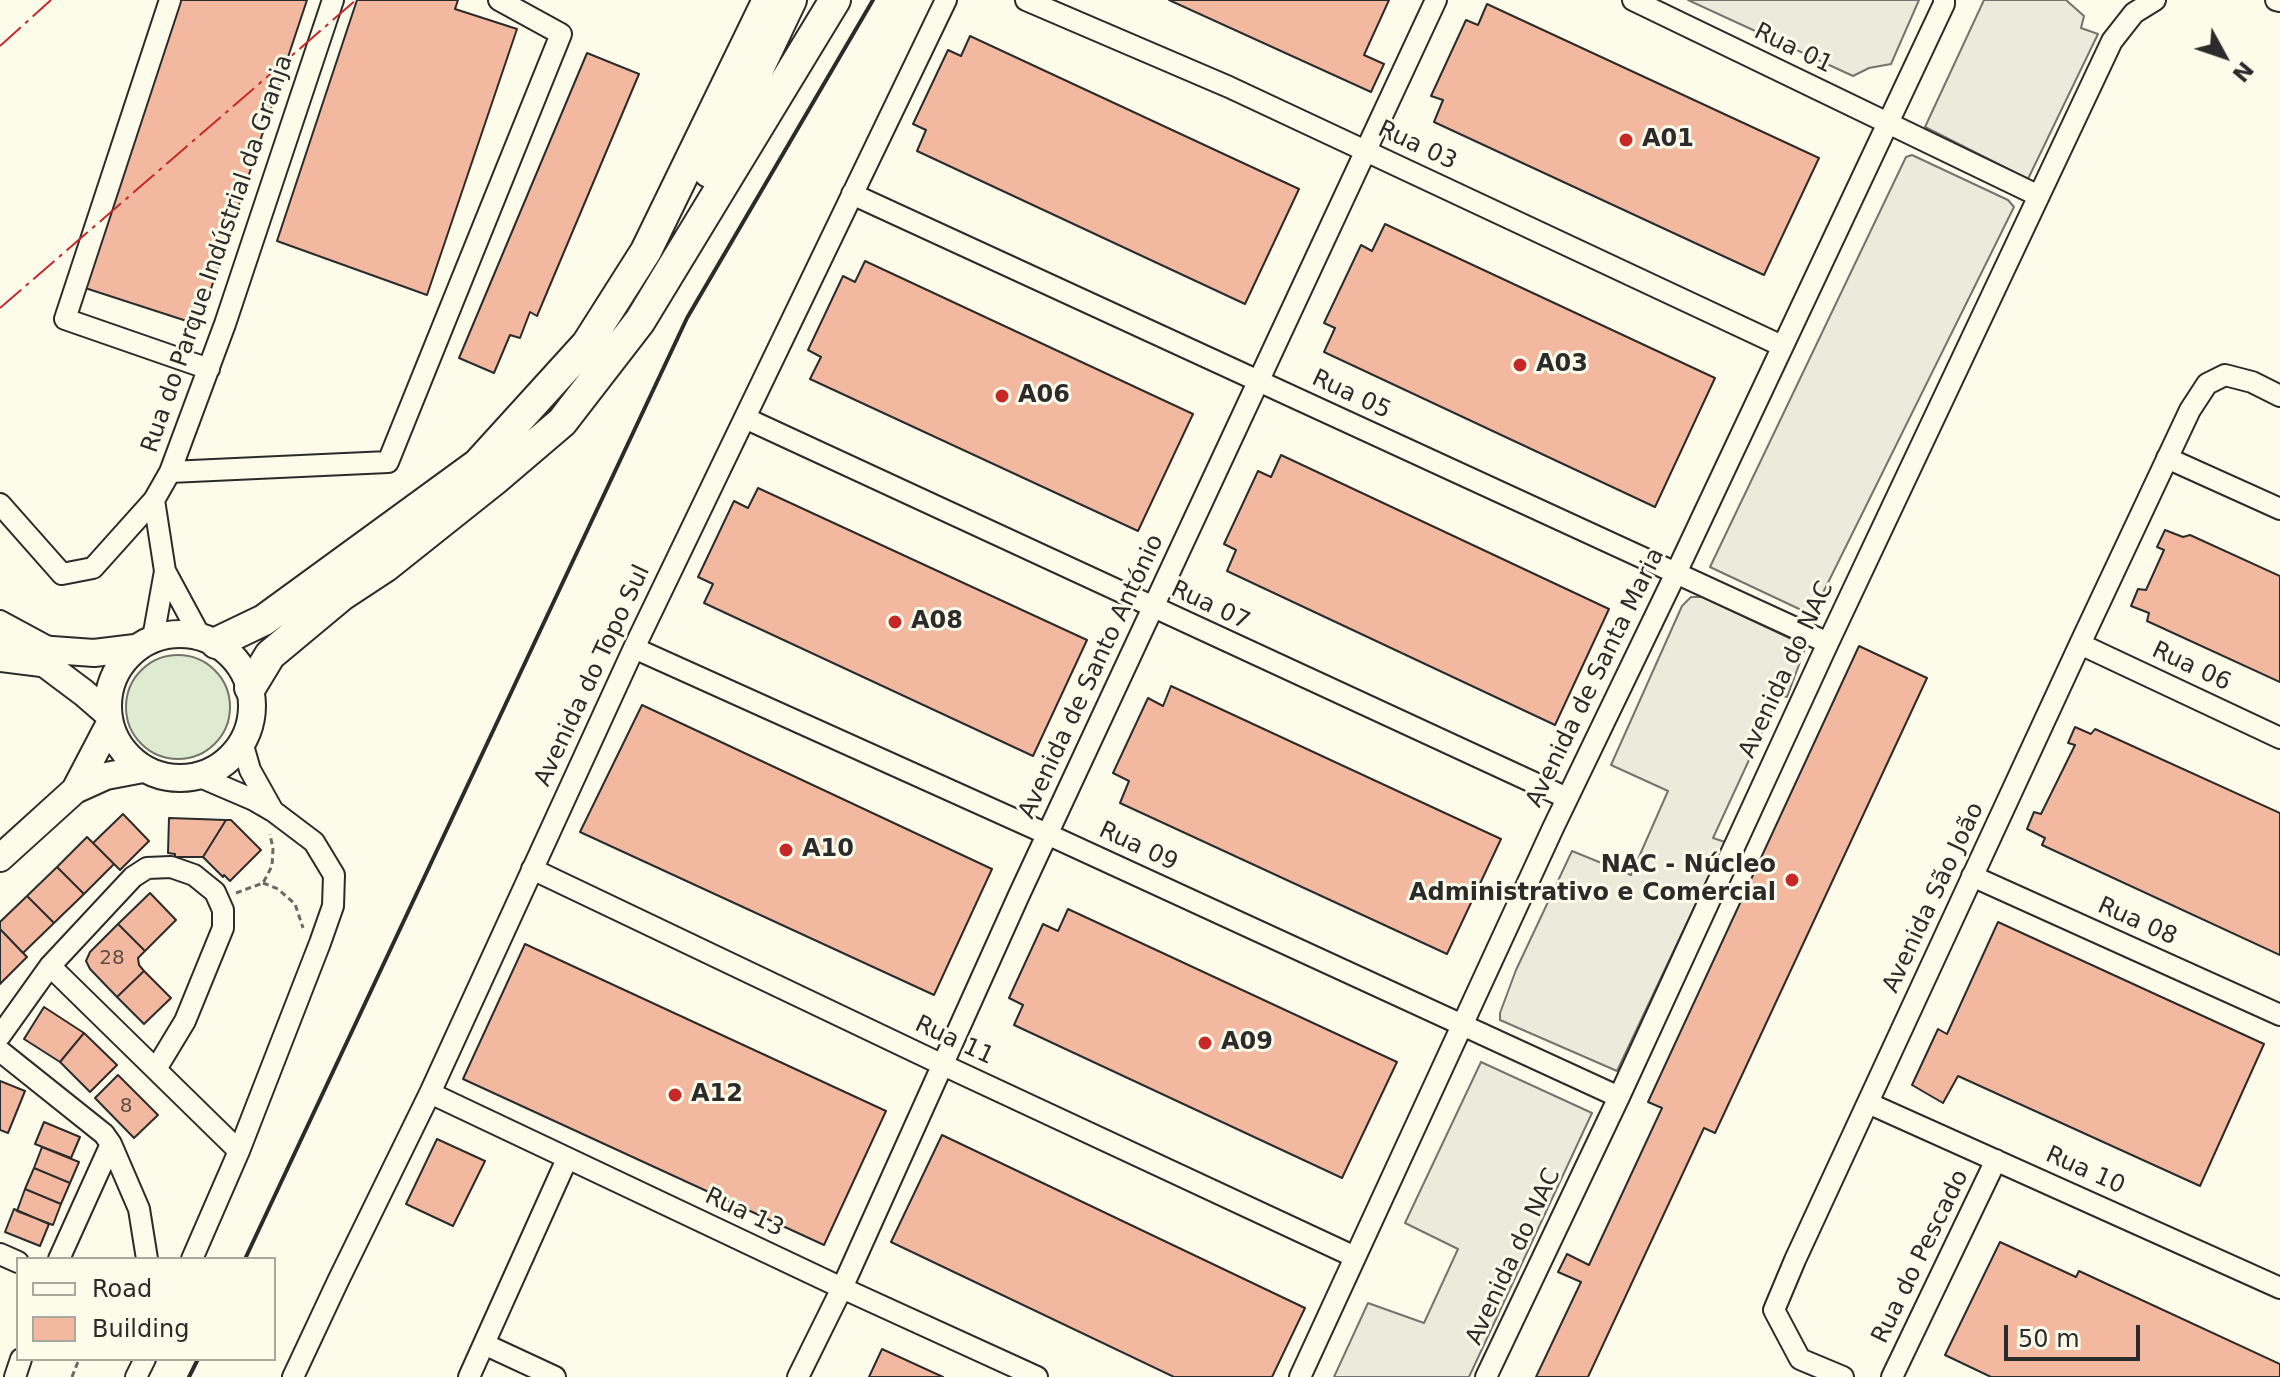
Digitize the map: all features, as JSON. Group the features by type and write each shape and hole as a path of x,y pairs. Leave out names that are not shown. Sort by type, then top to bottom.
{"highway":[{"path":"208,639 264,620 478,464 587,344 646,251 768,0"},
{"path":"494,480 562,404 635,311 687,219 791,0"},
{"path":"717,192 813,0"},
{"path":"250,688 270,655 342,595 386,566 494,480 562,422 640,321 835,0"}],"main road":[{"path":"12,644 51,658 94,653 177,633 208,639 231,655 243,670 250,688 252,706 250,725 242,742 231,757 216,769 179,779 160,776 143,769 116,742 108,719 109,689 119,666 144,643"},
{"path":"51,658 108,719"},
{"path":"75,790 108,719"},
{"path":"0,858 75,790 106,776 143,769"}],"street":[{"path":"170,0 65,319 209,369"},
{"name":"Rua do Parque Indústrial da Granja","path":"0,504 62,574 93,568 154,500 170,472 209,369 333,0"},
{"path":"170,472 388,462 561,34 499,0"},
{"name":"Avenida do Topo Sul","path":"293,1377 430,1093 634,648 946,0"},
{"name":"Rua 03","path":"1026,0 1229,87 1782,346"},
{"name":"Avenida de Santo António","path":"798,1377 842,1288 1047,834 1436,0"},
{"name":"Rua 01","path":"1633,0 2039,196"},
{"name":"Avenida do NAC","path":"1486,1377 2112,41 2134,13 2155,0"},
{"name":"Avenida de Santa Maria","path":"1300,1377 1567,798 1946,1"},
{"name":"Rua 05","path":"852,194 1828,643"},
{"name":"Avenida São João","path":"1843,1377 1800,1359 1774,1310 2190,410 2207,384 2225,375 2252,382 2280,396"},
{"name":"Rua 07","path":"745,418 1567,798"},
{"path":"2167,458 2280,509"},
{"path":"154,500 165,571 208,639"},
{"path":"144,643 165,571"},
{"path":"0,621 51,658"},
{"name":"Rua 06","path":"2080,644 2280,738"},
{"name":"Rua 09","path":"634,648 1619,1097"},
{"path":"0,661 51,658"},
{"path":"242,742 250,770 273,811"},
{"path":"193,1257 239,1151 314,960 333,906 334,875 314,842 273,811 198,776"},
{"path":"0,1036 50,966 133,877 147,868 171,867 188,872 215,892 223,910 223,928 185,1021 156,1069"},
{"name":"Rua 11","path":"532,869 1355,1257"},
{"name":"Rua 08","path":"1972,876 2280,1015"},
{"path":"50,966 239,1151"},
{"path":"0,1051 99,1129 111,1144 139,1209 147,1257"},
{"name":"Rua 13","path":"430,1093 1037,1377"},
{"name":"Rua 10","path":"1868,1103 2280,1288"},
{"path":"60,1257 111,1144"},
{"path":"469,1377 567,1159"},
{"name":"Rua do Pescado","path":"1892,1377 1996,1160"},
{"path":"484,1344 555,1377"}],"path":[{"path":"218,901 263,883 272,866 273,849 269,830 273,811"},
{"path":"263,883 278,889 295,904 314,960"}],"green space":[{"path":"178,655 198,659 215,670 226,687 230,707 226,727 215,744 198,755 178,759 158,755 141,744 130,727 126,707 130,687 141,670 158,659"}],"shaded area":[{"path":"1688,0 1919,0 1891,64 1869,68 1853,76"},
{"path":"1984,0 2066,0 2084,16 2081,28 2098,34 2028,179 1925,127"},
{"path":"1912,155 2008,200 2014,207 1812,615 1710,567 1906,157"},
{"path":"1691,597 1703,597 1806,646 1787,697 1779,695 1713,838 1725,842 1617,1071 1500,1020 1500,1013 1516,970 1572,851 1631,875 1668,791 1611,765 1682,606"},
{"path":"1481,1062 1592,1113 1469,1377 1334,1377 1368,1303 1424,1323 1458,1249 1405,1223"}],"building":[{"path":"178,0 307,0 199,325 82,287"},
{"path":"357,0 458,0 455,9 517,29 427,295 277,241"},
{"path":"1169,0 1389,0 1364,55 1384,64 1371,92"},
{"name":"A01","path":"1487,4 1819,158 1764,275 1434,122 1443,100 1431,96 1466,20 1478,25"},
{"path":"970,36 1299,189 1245,304 917,151 926,130 913,124 948,50 961,56"},
{"path":"587,53 639,74 537,316 530,312 520,338 510,335 494,373 459,358"},
{"name":"A03","path":"1385,224 1715,378 1655,507 1324,352 1335,328 1324,323 1361,245 1372,251"},
{"name":"A06","path":"865,261 1193,414 1138,531 810,379 821,357 808,350 843,276 855,282"},
{"path":"1281,455 1609,609 1555,725 1227,571 1236,550 1224,544 1258,471 1271,477"},
{"name":"A08","path":"758,488 1087,640 1033,756 704,603 713,584 698,577 734,501 748,508"},
{"path":"2165,530 2183,537 2190,535 2280,576 2280,682 2147,621 2149,613 2131,606 2138,589 2146,590 2164,550 2157,547"},
{"name":"NAC - Núcleo Administrativo e Comercial","path":"1859,646 1927,678 1715,1133 1704,1128 1588,1377 1536,1377 1581,1282 1558,1272 1567,1254 1589,1265 1662,1108 1648,1102"},
{"path":"1171,686 1501,839 1447,954 1120,803 1129,781 1113,773 1148,698 1163,706"},
{"name":"A10","path":"642,705 992,869 934,995 580,832"},
{"path":"2075,727 2091,734 2095,729 2280,813 2280,955 2042,845 2045,838 2027,829 2034,812 2041,814 2075,745 2068,743"},
{"path":"123,814 149,841 120,870 93,843"},
{"path":"169,818 226,820 203,857 175,857 175,854 168,853"},
{"path":"226,820 231,820 261,850 230,881 203,857"},
{"path":"87,837 114,864 84,894 57,867"},
{"path":"57,867 84,894 54,923 27,896"},
{"path":"150,893 176,920 145,951 118,924"},
{"path":"27,896 54,923 23,953 0,929 0,922"},
{"name":"A09","path":"1068,909 1397,1062 1342,1178 1014,1025 1023,1005 1009,998 1043,924 1058,931"},
{"path":"1998,922 2264,1044 2200,1186 1958,1076 1943,1103 1912,1085 1938,1029 1947,1034"},
{"path":"118,924 145,951 138,958 144,971 117,997 86,961 90,952"},
{"path":"0,931 27,957 0,984"},
{"name":"A12","path":"525,944 886,1111 824,1245 463,1079"},
{"path":"144,971 171,998 144,1024 117,997"},
{"path":"44,1007 84,1033 60,1062 24,1039"},
{"path":"84,1033 117,1065 90,1092 60,1062"},
{"path":"118,1075 158,1115 134,1138 95,1098"},
{"path":"0,1081 25,1091 8,1133 0,1130"},
{"path":"44,1122 80,1137 71,1158 35,1144"},
{"path":"942,1135 1305,1308 1272,1377 1174,1377 891,1242"},
{"path":"437,1139 485,1161 453,1226 406,1204"},
{"path":"42,1147 79,1162 70,1183 34,1168"},
{"path":"34,1168 70,1183 61,1204 25,1189"},
{"path":"25,1189 61,1204 53,1225 17,1211"},
{"path":"14,1209 49,1224 40,1246 5,1232"},
{"path":"2000,1242 2076,1277 2079,1271 2280,1364 2280,1377 1991,1377 1945,1355"},
{"path":"882,1349 943,1377 869,1377"}],"wall":[{"path":"246,1257 687,318 873,0"},
{"path":"189,1377 197,1361"}],"power":[{"path":"0,46 51,0"},
{"path":"0,308 356,0"}],"place":[{"name":"A01","path":"1626,140"},
{"name":"A03","path":"1520,365"},
{"name":"A06","path":"1002,396"},
{"name":"A08","path":"895,622"},
{"name":"A10","path":"786,850"},
{"name":"NAC - Núcleo Administrativo e Comercial","path":"1792,880"},
{"name":"A09","path":"1205,1043"},
{"name":"A12","path":"675,1095"}]}
